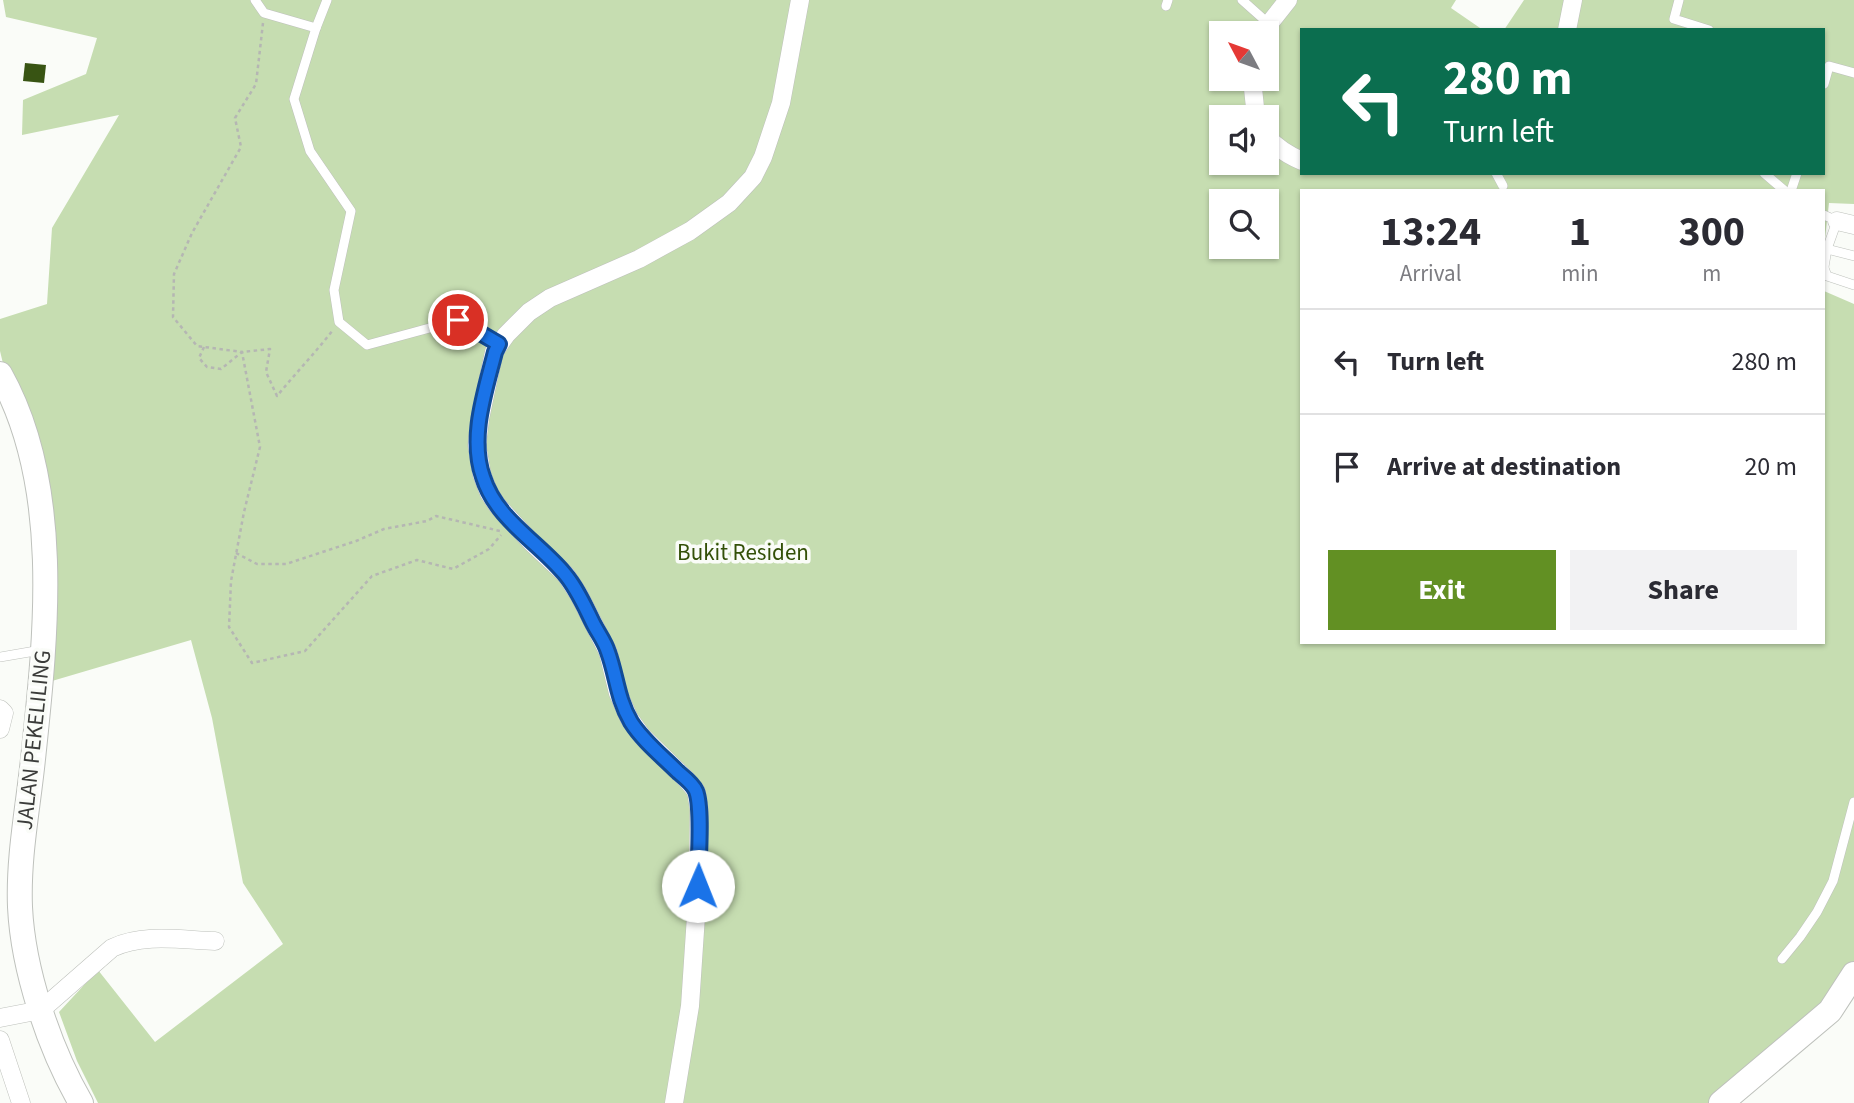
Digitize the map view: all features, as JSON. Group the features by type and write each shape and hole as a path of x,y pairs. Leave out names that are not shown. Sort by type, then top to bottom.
{"street":[{"path":"674,1103 690,1006 698,886 699,809 696,791 642,736 629,718 618,693 608,652 579,595 566,575 497,505 482,475 477,445 495,352 521,319 558,294 639,259 690,231 729,203 753,177 763,157 781,103 800,0"},
{"path":"1272,21 1288,0"},
{"path":"1567,28 1573,0"},
{"path":"1279,149 1300,160"},
{"name":"JALAN PEKELILING","path":"0,374 21,419 38,491 45,562 46,619 20,876 20,909 25,952 41,1010 54,1048 81,1103"},
{"path":"0,709 5,713 0,729"},
{"path":"0,1018 41,1010 112,948 123,943 139,939 215,941"},
{"path":"1721,1103 1830,1011 1854,974"},
{"path":"0,1040 22,1103"}],"lane":[{"path":"255,0 264,13 316,28"},
{"path":"327,0 293,99 310,151 351,211 334,290 339,322 367,345 458,320 499,344"},
{"path":"1242,0 1259,21"},
{"path":"1679,0 1674,19 1703,28"},
{"path":"1826,65 1854,73"},
{"path":"1497,175 1503,186"},
{"path":"1766,175 1783,189"},
{"path":"1825,262 1838,221"},
{"path":"1827,249 1854,256"},
{"path":"1825,271 1827,276 1854,285"},
{"path":"0,657 43,650"},
{"path":"1782,960 1817,912 1833,881 1854,802"}],"path":[{"path":"264,13 256,84 235,118 242,147 192,233 174,274 173,317 197,345 242,352 270,349 266,372 277,397 339,322"},
{"path":"204,346 199,358 207,368 220,369 242,352"},
{"path":"236,553 257,564 286,564 384,529 427,521 436,516 503,532 489,549 453,569 417,560 372,576 305,651 252,663 229,626 231,581 236,553 244,512 260,447 242,352"}],"green space":[{"name":"Bukit Residen","path":"3,0 1456,0 1451,8 1480,28 1300,28 1300,175 1825,175 1825,28 1505,28 1524,0 1854,0 1854,204 1829,203 1825,238 1825,189 1300,189 1300,644 1825,644 1825,291 1854,304 1854,967 1835,1003 1717,1103 98,1103 77,1061 59,1012 98,970 155,1042 283,944 243,883 212,718 191,640 52,681 54,574 0,351 0,319 47,304 52,228 119,115 22,135 23,100 86,74 97,38 6,17"}],"building":[{"path":"25,63 46,65 44,83 23,81"}],"route":[{"path":"458,320 499,344 480,419 477,445 482,475 489,493 531,542 566,575 608,652 618,693 636,730 696,791 699,809 698,886"}]}
